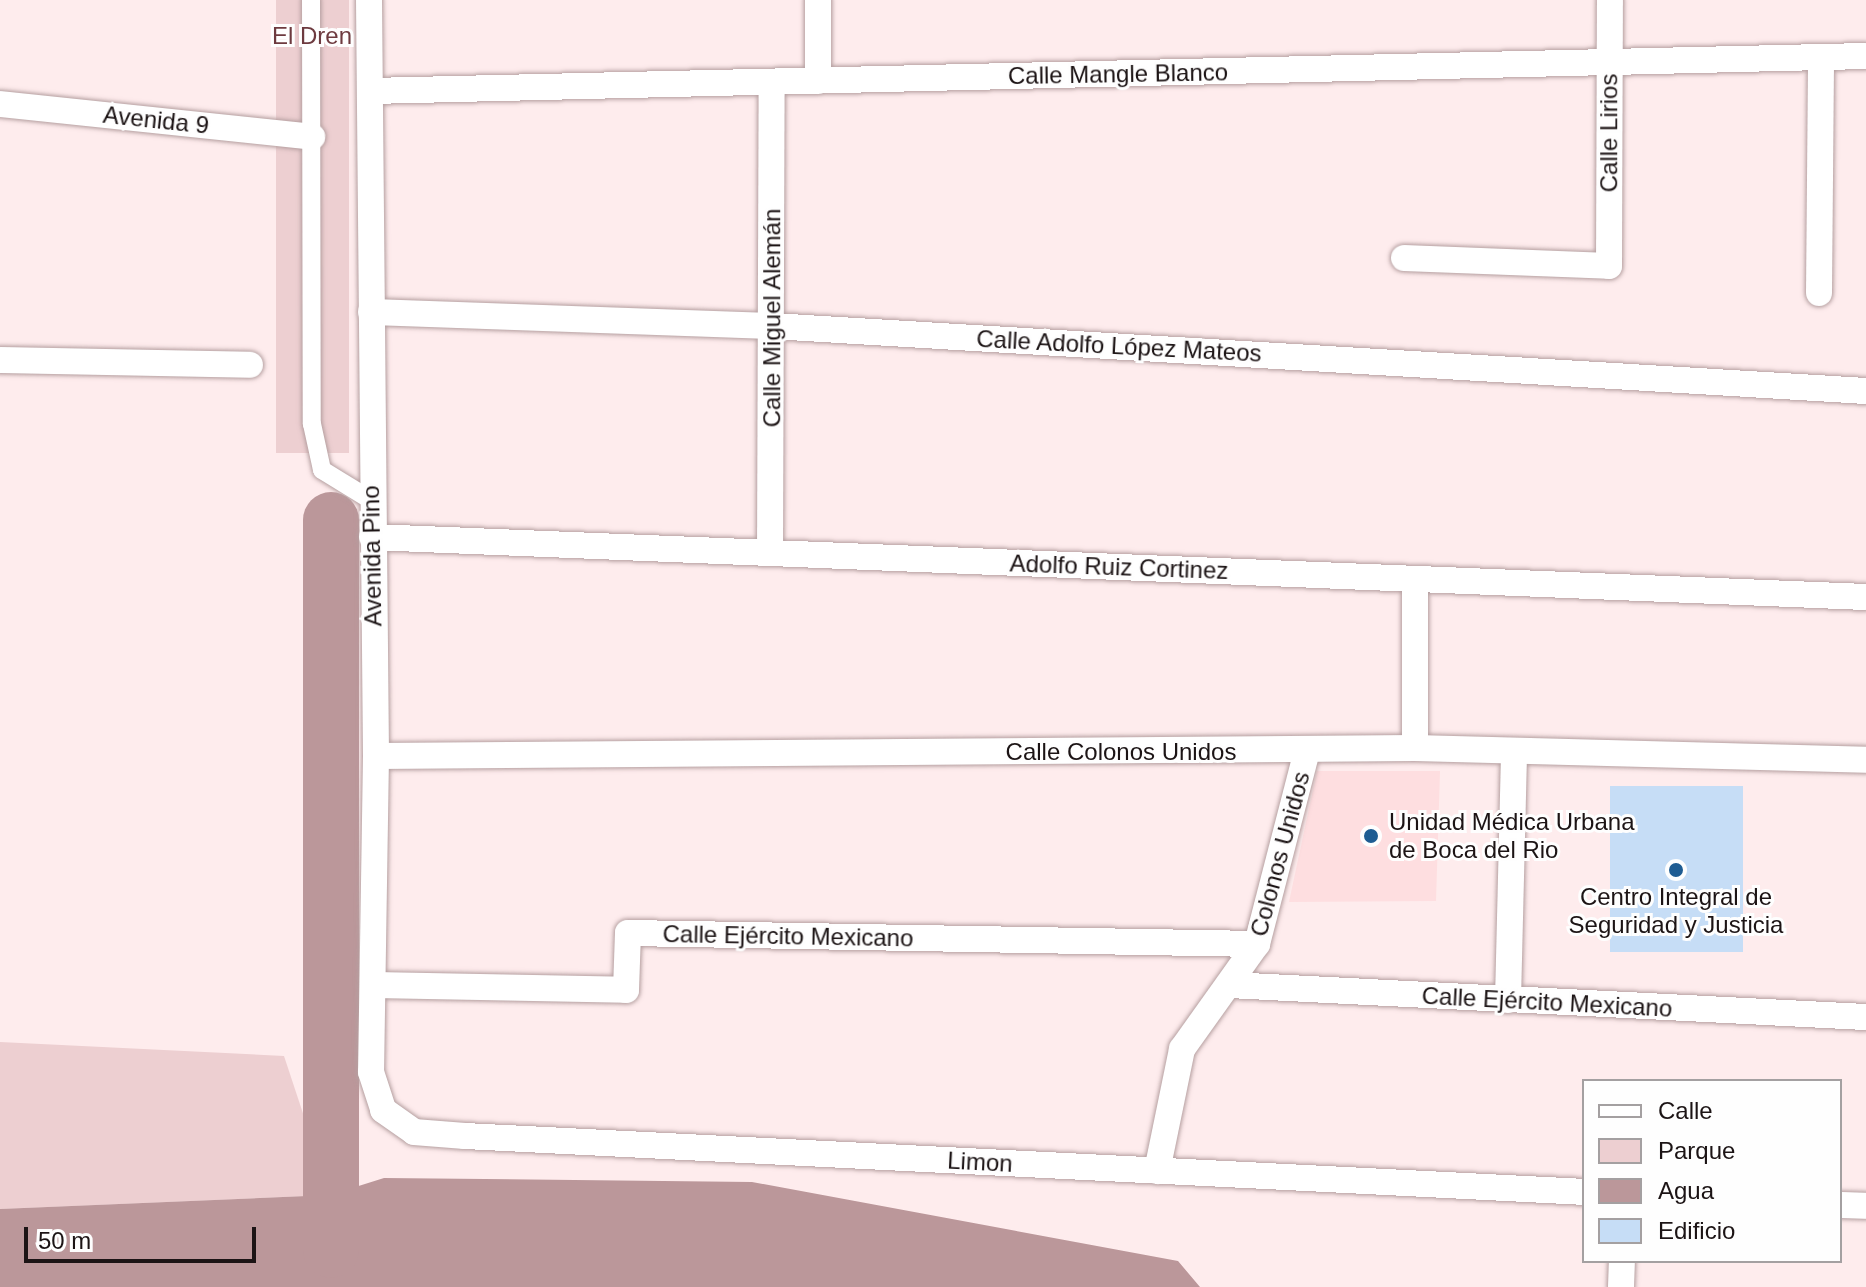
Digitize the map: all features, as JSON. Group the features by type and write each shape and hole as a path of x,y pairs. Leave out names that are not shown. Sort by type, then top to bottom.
{"street":[{"path":"311,0 312,424 322,470 371,500"},
{"name":"Avenida Pino","path":"369,0 371,500 376,756 371,1072 383,1110"},
{"path":"818,0 818,81"},
{"name":"Calle Lirios","path":"1404,258 1609,266 1610,0"},
{"name":"Calle Mangle Blanco","path":"370,91 1866,56"},
{"path":"1819,293 1821,57"},
{"name":"Calle Miguel Alemán","path":"770,553 772,82"},
{"name":"Avenida 9","path":"0,104 312,137"},
{"name":"Calle Adolfo López Mateos","path":"371,312 772,326 1866,391"},
{"path":"0,360 250,365"},
{"name":"Adolfo Ruiz Cortinez","path":"372,537 1866,597"},
{"path":"1415,579 1415,748"},
{"name":"Calle Colonos Unidos","path":"376,756 1415,748 1866,760"},
{"name":"Colonos Unidos","path":"1157,1171 1182,1049 1257,944 1307,751"},
{"path":"1508,1000 1514,752"},
{"name":"Calle Ejército Mexicano","path":"374,985 626,990 628,933 1257,944"},
{"name":"Calle Ejército Mexicano","path":"1229,985 1866,1017"},
{"name":"Limon","path":"383,1110 414,1132 465,1136 1582,1192"},
{"path":"1842,1205 1866,1206"},
{"path":"1621,1287 1622,1263"}],"shaded area":[{"name":"Unidad Médica Urbana de Boca del Rio","path":"1317,771 1440,771 1436,901 1289,902"}],"green space":[{"name":"El Dren","path":"276,0 349,0 349,453 276,453"},
{"path":"0,1042 284,1056 330,1195 0,1209"}],"water":[{"path":"384,1178 752,1182 1178,1261 1200,1287 0,1287 0,1209 330,1195"}],"building":[{"name":"Centro Integral de Seguridad y Justicia","path":"1610,786 1743,786 1743,952 1610,952"}],"waterway":[{"path":"331,520 331,1250"}],"place":[{"name":"Unidad Médica Urbana de Boca del Rio","path":"1371,836"},
{"name":"Centro Integral de Seguridad y Justicia","path":"1676,870"}]}
